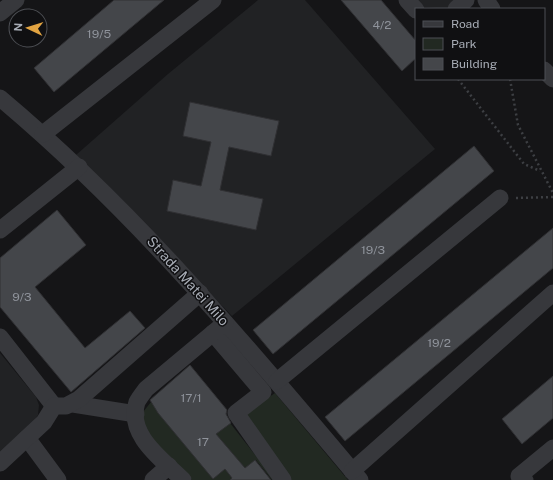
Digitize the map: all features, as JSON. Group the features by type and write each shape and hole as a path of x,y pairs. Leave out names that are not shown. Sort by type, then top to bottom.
{"street":[{"path":"0,13 16,0"},
{"path":"43,134 213,0"},
{"path":"407,0 415,9"},
{"path":"457,8 466,0"},
{"path":"545,71 553,79"},
{"name":"Strada Matei Milo","path":"0,98 43,134 135,223 200,293 219,328 277,382 356,476"},
{"path":"0,230 78,167"},
{"path":"277,382 500,198"},
{"path":"73,404 200,293"},
{"path":"356,476 553,293"},
{"path":"183,480 141,437 137,426 136,414 138,402 146,389 219,328 263,392 236,413 283,480"},
{"path":"0,337 54,406 61,407 73,404 136,414"},
{"path":"0,462 44,422 54,406"},
{"path":"27,438 58,480"},
{"path":"520,479 553,448"},
{"path":"153,480 169,466"}],"path":[{"path":"459,80 524,164 540,171"},
{"path":"510,80 518,125 540,171 553,193"},
{"path":"500,198 553,197"}],"shaded area":[{"path":"258,0 305,0 435,149 232,316 76,155 168,74"},
{"path":"418,0 457,0 448,8 424,7"},
{"path":"0,353 36,397 39,405 38,415 0,470"}],"green space":[{"path":"275,393 348,480 289,480 242,416"},
{"path":"151,402 213,479 225,469 233,480 192,480 140,427 143,412"},
{"path":"230,423 275,480 272,480 256,460 245,468 210,427"}],"building":[{"path":"114,0 164,0 54,92 34,68"},
{"path":"341,0 381,0 415,40 415,59 402,71"},
{"path":"190,102 279,121 271,156 229,147 220,190 263,199 256,230 167,211 173,180 201,186 211,142 183,136"},
{"path":"474,146 494,171 273,354 253,330"},
{"path":"57,210 86,245 35,287 85,348 130,311 145,328 71,392 0,307 0,258"},
{"path":"553,228 553,268 345,441 325,417"},
{"path":"190,365 227,410 226,414 231,423 216,434 245,468 255,460 271,480 230,480 232,478 225,469 213,479 158,413 150,400"},
{"path":"553,376 553,418 522,444 502,419"}]}
